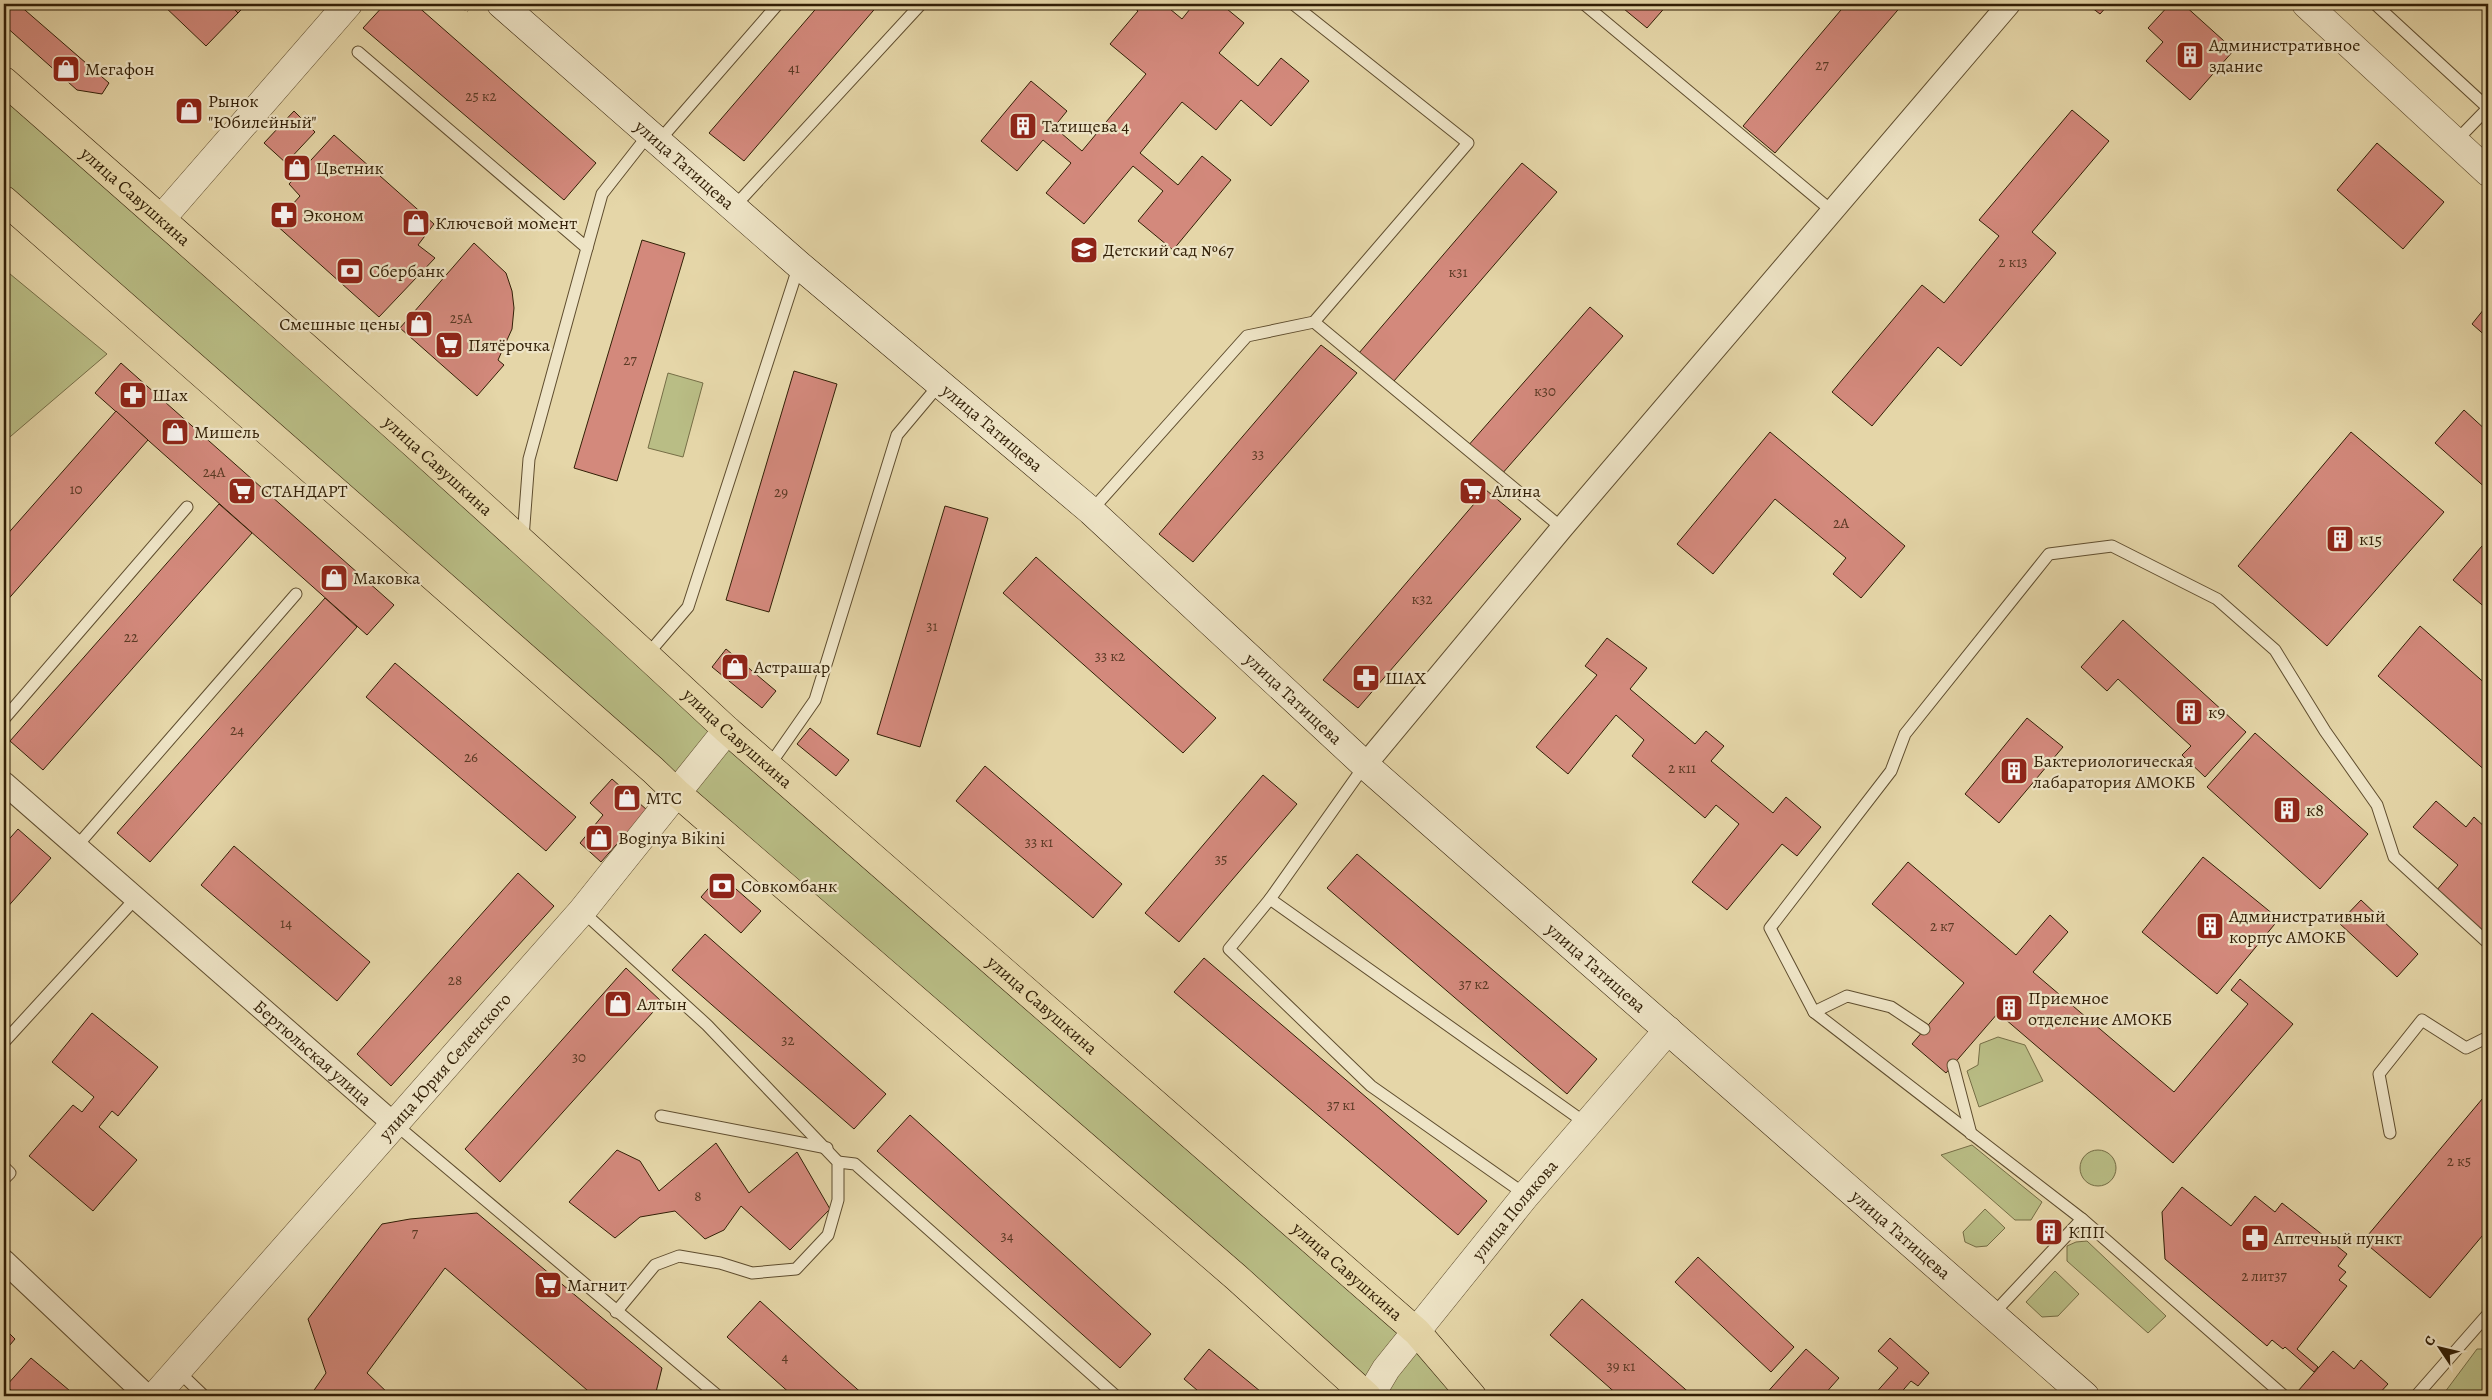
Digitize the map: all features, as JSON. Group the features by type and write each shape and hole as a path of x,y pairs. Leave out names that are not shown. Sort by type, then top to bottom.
{"highway":[{"name":"улица Савушкина","path":"4,81 161,219 647,655 768,767 1417,1332 1472,1396"},
{"path":"4,200 677,793 1236,1277 1369,1396"}],"main road":[{"path":"161,219 348,4"},
{"name":"улица Татищева","path":"501,4 799,266 1091,511 1365,765 2085,1396"},
{"path":"2306,4 2488,172"},
{"name":"улица Юрия Селенского","path":"155,1396 582,911 727,730"},
{"name":"улица Полякова","path":"1369,1396 1386,1369 1526,1195 1668,1030"}],"street":[{"path":"1365,765 1562,528 2009,4"},
{"name":"Бертюльская улица","path":"7,791 77,846 394,1124"},
{"path":"4,1261 147,1396"}],"lane":[{"path":"522,544 529,459 602,194 778,4"},
{"path":"733,208 921,4"},
{"path":"1091,511 1247,336 1314,322 1468,143 1293,4"},
{"path":"1584,4 1832,210"},
{"path":"2375,4 2488,108 2455,142"},
{"path":"358,52 587,248"},
{"path":"647,655 688,607 799,266"},
{"path":"1314,322 1562,528"},
{"path":"768,767 815,700 897,435 939,385"},
{"path":"4,719 187,507"},
{"path":"2284,1396 2082,1219 1814,1012 1770,928 1891,772 1905,734 2049,554 2112,546 2218,600 2274,650 2325,731 2377,805 2394,857 2488,943"},
{"path":"77,846 296,594"},
{"path":"1365,765 1270,899 1229,949 1371,1086 1526,1195"},
{"path":"4,1042 136,898"},
{"path":"1270,899 1587,1124"},
{"path":"582,911 707,1025 827,1148 838,1162 838,1200 828,1235 796,1269 752,1273 720,1263 679,1256 655,1265 616,1312"},
{"path":"1814,1012 1847,996 1891,1007 1924,1029"},
{"path":"2390,1133 2379,1074 2422,1020 2466,1048 2488,1037"},
{"path":"1953,1064 1971,1134"},
{"path":"661,1116 827,1148"},
{"name":"Бертюльская улица","path":"394,1124 718,1396"},
{"path":"838,1162 854,1164 1116,1396"},
{"path":"4,1167 10,1173 4,1180"},
{"path":"1992,1315 2082,1219"},
{"path":"2416,1396 2488,1314"},
{"path":"177,1370 204,1396"}],"path":[{"path":"460,4 468,11"}],"green space":[{"path":"4,81 1472,1396 1367,1396 4,198"},
{"path":"4,269 107,354 4,442"},
{"path":"668,373 703,383 683,457 648,448"},
{"path":"1998,1037 2025,1045 2043,1081 1979,1107 1967,1071 1978,1065 1980,1044"},
{"path":"1972,1145 2042,1202 2031,1220 2015,1220 1941,1155"},
{"path":"2098,1150 2111,1155 2116,1168 2111,1181 2098,1186 2085,1181 2080,1168 2085,1155"},
{"path":"1985,1209 2005,1228 1987,1246 1976,1247 1965,1242 1963,1232"},
{"path":"2087,1241 2166,1316 2148,1333 2067,1261 2067,1246 2076,1242"},
{"path":"2055,1271 2079,1294 2058,1316 2042,1317 2026,1302"},
{"path":"2477,1349 2488,1349 2488,1396 2442,1396"}],"building":[{"path":"4,4 18,4 109,83 102,94 77,90 4,25"},
{"path":"162,4 229,4 238,13 206,46"},
{"path":"229,4 247,4 238,13"},
{"path":"385,4 415,4 596,163 564,200 363,28"},
{"path":"820,4 879,4 744,161 709,133"},
{"name":"Татищева 4","path":"1129,4 1164,4 1182,19 1194,4 1221,4 1244,23 1219,53 1258,86 1281,58 1309,81 1271,126 1241,100 1216,130 1182,102 1140,153 1178,185 1202,156 1231,180 1173,250 1138,221 1163,191 1133,166 1084,224 1046,193 1071,163 1043,140 1017,171 981,141 1031,81 1067,111 1054,127 1082,151 1146,74 1110,44 1138,11"},
{"path":"1618,4 1668,4 1647,28"},
{"path":"1846,4 1903,4 1775,153 1743,126"},
{"path":"2087,4 2109,4 2100,14"},
{"name":"Административное здание","path":"2170,4 2183,4 2234,50 2190,100 2146,61 2163,42 2148,28"},
{"path":"2072,110 2109,141 2032,232 2056,253 1961,366 1938,347 1872,426 1832,392 1922,285 1944,303 1999,236 1979,220"},
{"path":"294,111 315,132 286,163 264,143"},
{"path":"334,135 434,224 418,245 435,258 379,317 275,224 300,196 289,184"},
{"path":"2377,143 2444,202 2403,249 2337,190"},
{"path":"1522,163 1557,192 1394,381 1359,353"},
{"path":"642,240 685,253 617,481 574,468"},
{"path":"474,243 506,273 512,291 514,308 512,329 498,360 504,365 477,396 400,328"},
{"path":"2488,304 2488,338 2472,324"},
{"path":"1590,307 1623,336 1501,475 1467,447"},
{"path":"1321,345 1357,373 1193,562 1159,534"},
{"path":"121,363 394,605 367,635 95,393"},
{"path":"794,371 837,384 769,612 726,600"},
{"path":"2464,410 2488,432 2488,490 2435,443"},
{"path":"116,411 148,440 4,604 4,538"},
{"path":"1770,432 1905,546 1861,598 1833,574 1846,558 1775,499 1713,574 1677,544"},
{"name":"к15","path":"2351,432 2444,512 2327,646 2238,566"},
{"path":"1486,490 1521,519 1358,708 1323,680"},
{"path":"219,504 252,533 43,770 10,741"},
{"path":"945,506 988,518 920,747 877,734"},
{"path":"2482,546 2488,551 2488,610 2453,580"},
{"path":"1036,557 1216,718 1183,753 1003,593"},
{"path":"325,598 357,627 150,862 117,833"},
{"name":"к9","path":"2123,620 2246,732 2205,777 2182,755 2191,746 2118,679 2107,691 2081,667"},
{"path":"2420,626 2488,686 2488,773 2378,676"},
{"path":"1607,638 1647,668 1630,689 1695,744 1706,731 1724,746 1711,761 1773,813 1786,797 1821,827 1797,856 1782,844 1727,910 1692,882 1739,824 1716,805 1705,818 1632,756 1644,740 1616,715 1568,774 1536,747 1597,675 1585,666"},
{"path":"726,649 776,691 762,708 712,667"},
{"path":"395,663 576,817 546,851 366,697"},
{"name":"Бактериологическая лабаратория АМОКБ","path":"2027,718 2063,747 1999,823 1965,794"},
{"path":"810,728 849,760 836,776 797,744"},
{"name":"к8","path":"2255,733 2368,834 2320,889 2207,787"},
{"path":"985,766 1122,884 1093,918 956,801"},
{"path":"1263,775 1297,804 1179,942 1145,913"},
{"path":"612,779 647,810 601,862 580,843 603,815 590,803"},
{"path":"2436,801 2466,827 2474,817 2488,830 2488,935 2436,891 2458,865 2413,827"},
{"path":"18,829 51,858 4,911 4,845"},
{"path":"234,846 370,962 337,1001 201,885"},
{"path":"1357,854 1597,1059 1567,1094 1327,888"},
{"name":"Административный корпус АМОКБ","path":"2203,857 2279,919 2217,994 2142,932"},
{"name":"Приемное отделение АМОКБ","path":"1908,862 2016,955 2050,915 2068,932 2033,972 2174,1092 2248,1004 2231,990 2240,979 2293,1024 2173,1163 1998,1013 1946,1073 1912,1044 1964,983 1872,904"},
{"path":"518,873 554,906 391,1086 357,1054"},
{"path":"720,875 761,911 741,933 701,897"},
{"path":"2361,900 2418,954 2397,977 2339,923"},
{"path":"705,934 886,1094 854,1129 672,970"},
{"path":"1204,958 1487,1201 1458,1235 1174,992"},
{"path":"626,968 662,1002 500,1182 465,1149"},
{"path":"92,1013 158,1067 118,1116 112,1111 99,1127 137,1160 93,1211 29,1156 73,1105 82,1112 94,1097 52,1062"},
{"path":"2488,1092 2488,1229 2430,1298 2363,1241"},
{"path":"910,1115 1151,1334 1120,1368 877,1151"},
{"path":"716,1143 749,1193 797,1152 830,1209 790,1250 741,1206 724,1230 705,1239 675,1211 640,1217 615,1238 569,1202 617,1150 640,1161 659,1191"},
{"path":"2182,1187 2231,1226 2255,1196 2275,1212 2282,1203 2347,1254 2338,1266 2346,1272 2339,1280 2347,1286 2297,1349 2318,1367 2314,1372 2285,1347 2283,1349 2272,1340 2267,1346 2165,1259 2162,1212"},
{"path":"477,1213 662,1368 655,1396 594,1396 445,1268 367,1373 391,1396 310,1396 326,1373 308,1319 382,1224 410,1219"},
{"name":"КПП","path":"2048,1220 2061,1231 2049,1244 2037,1233"},
{"path":"1698,1257 1794,1347 1771,1372 1675,1282"},
{"path":"1582,1299 1693,1396 1619,1396 1550,1335"},
{"path":"760,1301 865,1396 793,1396 727,1337"},
{"path":"4,1328 15,1339 4,1352"},
{"path":"1890,1338 1929,1373 1918,1386 1911,1381 1898,1396 1873,1396 1898,1368 1878,1351"},
{"path":"1209,1349 1266,1396 1204,1396 1184,1379"},
{"path":"1806,1349 1839,1378 1823,1396 1764,1396"},
{"path":"2333,1351 2354,1369 2361,1360 2388,1384 2377,1396 2304,1396 2298,1391"},
{"path":"31,1358 76,1396 18,1396 6,1386"}],"place":[{"name":"Административное здание","path":"2190,55"},
{"name":"Мегафон","path":"66,69"},
{"name":"Рынок \"Юбилейный\"","path":"189,111"},
{"name":"Татищева 4","path":"1023,126"},
{"name":"Цветник","path":"297,168"},
{"name":"Эконом","path":"284,215"},
{"name":"Ключевой момент","path":"416,223"},
{"name":"Детский сад №67","path":"1084,250"},
{"name":"Сбербанк","path":"350,271"},
{"name":"Смешные цены","path":"419,324"},
{"name":"Пятёрочка","path":"449,345"},
{"name":"Шах","path":"133,395"},
{"name":"Мишель","path":"175,432"},
{"name":"СТАНДАРТ","path":"242,491"},
{"name":"Алина","path":"1473,491"},
{"name":"к15","path":"2340,539"},
{"name":"Маковка","path":"334,578"},
{"name":"Астрашар","path":"735,667"},
{"name":"ШАХ","path":"1366,678"},
{"name":"к9","path":"2189,712"},
{"name":"Бактериологическая лабаратория АМОКБ","path":"2014,771"},
{"name":"МТС","path":"627,798"},
{"name":"к8","path":"2287,810"},
{"name":"Boginya Bikini","path":"599,838"},
{"name":"Совкомбанк","path":"722,886"},
{"name":"Административный корпус АМОКБ","path":"2210,926"},
{"name":"Алтын","path":"618,1004"},
{"name":"Приемное отделение АМОКБ","path":"2009,1008"},
{"name":"КПП","path":"2049,1232"},
{"name":"Аптечный пункт","path":"2255,1238"},
{"name":"Магнит","path":"548,1285"}]}
